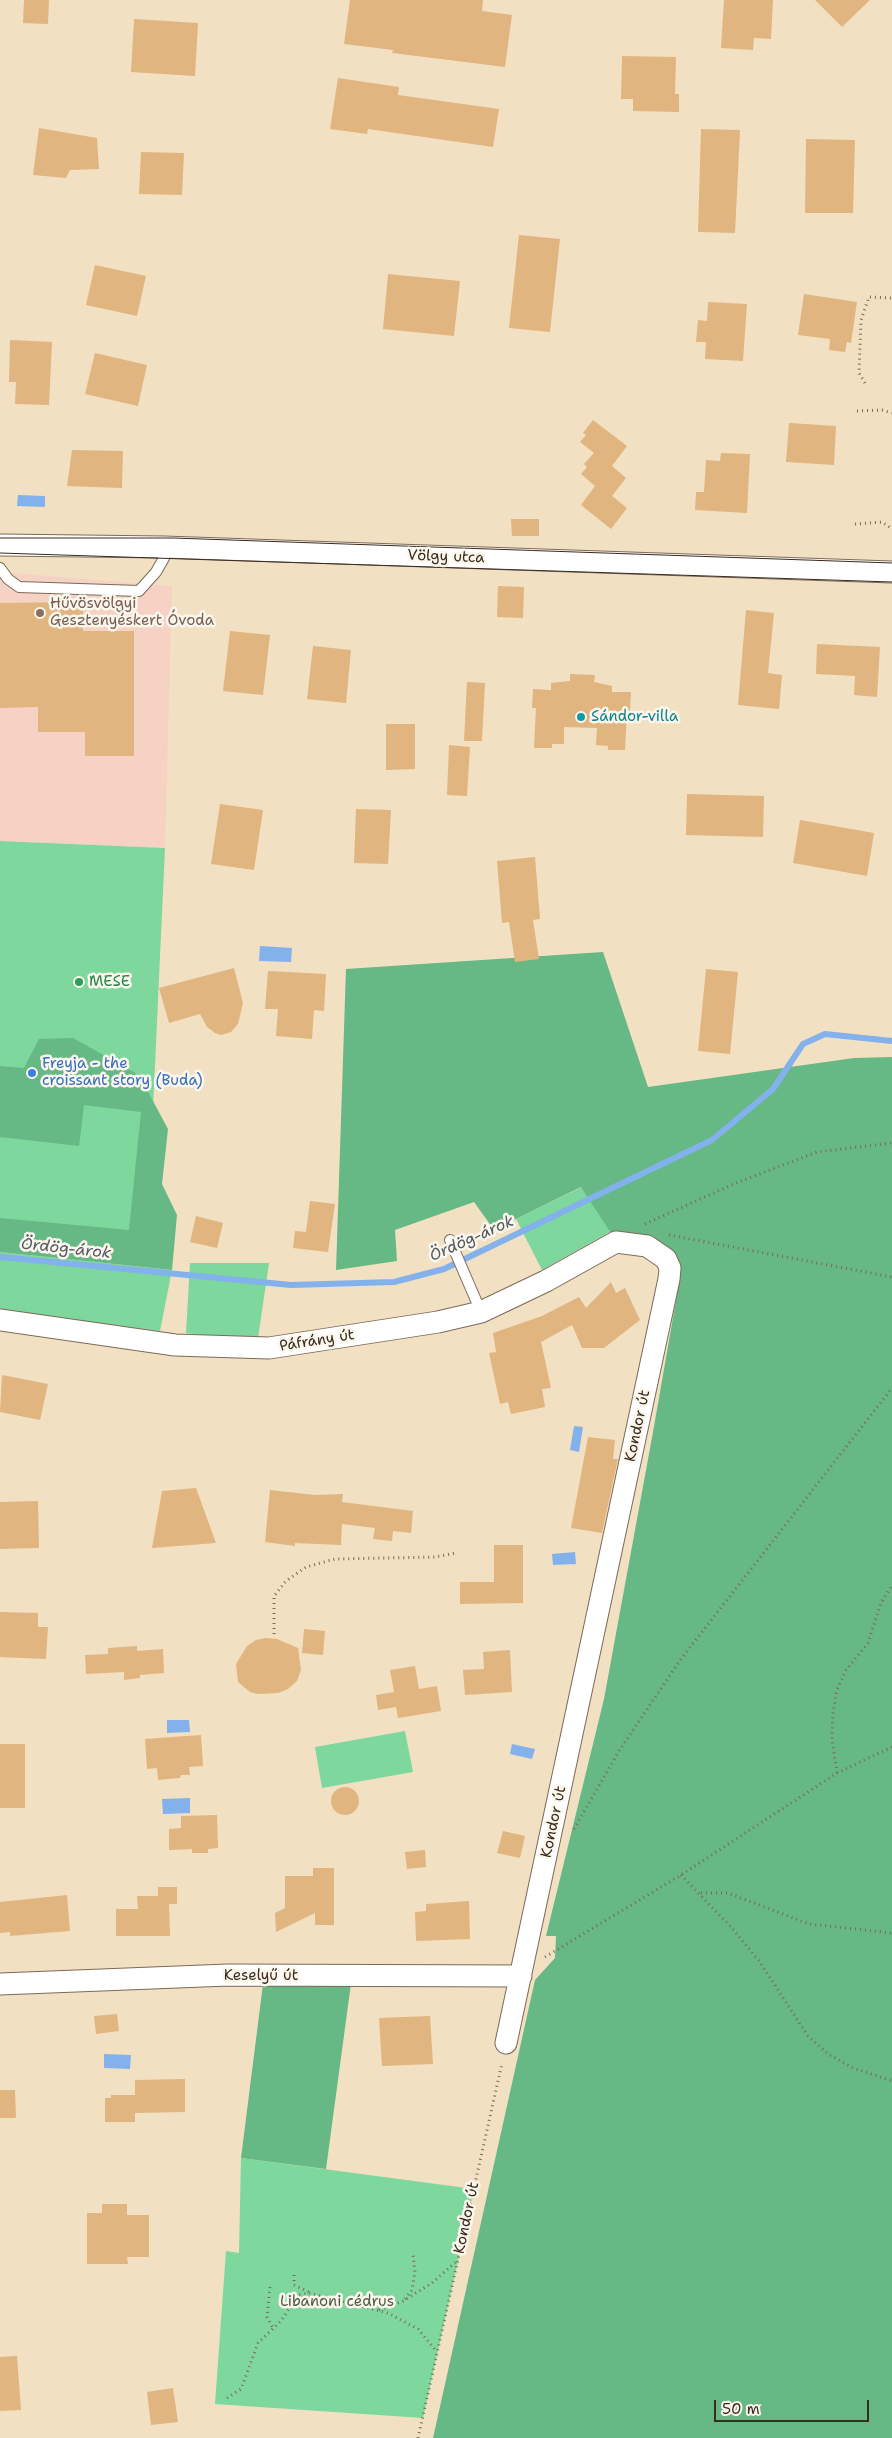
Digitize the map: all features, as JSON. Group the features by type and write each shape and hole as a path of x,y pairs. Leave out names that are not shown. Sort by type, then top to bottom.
{"street":[{"name":"Völgy utca","path":"0,545 164,547 892,572"},
{"name":"Páfrány út","path":"0,1320 175,1345 269,1348 438,1322 481,1312 546,1281 616,1242"},
{"name":"Kondor út","path":"506,2043 669,1278 670,1268 666,1259 658,1252 647,1246 616,1242"},
{"name":"Keselyű út","path":"0,1984 228,1975 521,1976"}],"lane":[{"path":"0,568 8,579 18,587 139,591 156,572 164,558 164,547"},
{"path":"450,1240 481,1312"}],"path":[{"path":"865,383 859,373 861,320 869,297 892,298"},
{"path":"856,411 882,410 892,413"},
{"path":"855,524 882,522 892,529"},
{"path":"644,1225 736,1183 817,1152 892,1143"},
{"path":"665,1234 892,1277"},
{"path":"572,1834 619,1751 681,1659 892,1388"},
{"path":"274,1634 274,1596 286,1581 306,1567 335,1559 436,1557 455,1553"},
{"path":"837,1774 832,1739 833,1712 837,1690 846,1670 868,1643 881,1603 892,1585"},
{"path":"521,1976 576,1936 682,1875 837,1774 892,1747"},
{"path":"682,1875 759,1961 808,2036 828,2054 853,2068 892,2082"},
{"path":"700,1893 728,1893 809,1924 892,1933"},
{"name":"Kondor út","path":"418,2438 506,2043"},
{"path":"403,2301 412,2290 415,2272 413,2254"},
{"path":"379,2310 403,2301 432,2283 458,2260"},
{"path":"294,2275 294,2285 309,2293 379,2310 418,2329 437,2353"},
{"path":"270,2287 267,2317 273,2328"},
{"path":"227,2398 241,2390 258,2343 281,2321 298,2295 309,2293"}],"shaded area":[{"path":"0,572 172,586 165,848 0,841"}],"green space":[{"name":"MESE","path":"0,841 165,848 147,1239 0,1222"},
{"path":"603,952 648,1087 854,1058 892,1057 892,2438 433,2438 535,1980 555,1958 556,1936 546,1936 604,1699 678,1289 678,1267 622,1241 610,1232 581,1187 516,1219 492,1227 474,1202 395,1230 397,1261 336,1270 346,969"},
{"path":"73,1038 139,1075 168,1129 162,1184 177,1215 172,1270 0,1252 0,1218 129,1230 141,1112 84,1105 79,1146 0,1137 0,1066 24,1068 39,1039"},
{"path":"582,1187 610,1232 542,1270 516,1219"},
{"path":"0,1252 172,1270 160,1331 0,1312"},
{"path":"190,1263 269,1263 258,1338 226,1338 186,1333"},
{"path":"405,1731 413,1772 322,1788 315,1747"},
{"path":"264,1976 352,1976 326,2169 241,2158"},
{"name":"Libanoni cédrus","path":"241,2158 474,2189 423,2418 215,2404 226,2251 239,2253"}],"water":[{"path":"18,495 45,496 45,507 17,506"},
{"path":"260,946 292,948 291,962 259,961"},
{"path":"574,1426 583,1427 579,1452 570,1450"},
{"path":"575,1552 576,1564 553,1565 552,1554"},
{"path":"167,1720 189,1720 190,1732 167,1733"},
{"path":"512,1744 535,1749 532,1759 510,1754"},
{"path":"190,1798 190,1813 163,1814 162,1799"},
{"path":"104,2054 131,2055 130,2069 104,2068"}],"building":[{"path":"24,0 49,0 48,24 23,23"},
{"path":"350,0 483,0 482,11 512,15 505,67 392,53 393,50 344,44"},
{"path":"724,0 773,0 771,39 754,38 753,50 721,48"},
{"path":"815,0 870,0 842,27"},
{"path":"134,19 198,23 195,76 131,72"},
{"path":"622,56 676,57 675,94 679,94 679,112 633,111 633,99 621,99"},
{"path":"338,78 399,87 398,95 499,109 493,147 368,129 367,134 330,129"},
{"path":"39,128 97,138 99,169 70,170 66,178 33,175"},
{"path":"701,129 740,130 735,233 698,232"},
{"path":"806,139 855,140 853,213 805,213"},
{"path":"141,152 184,153 182,195 139,194"},
{"path":"519,235 560,239 550,332 509,328"},
{"path":"95,265 146,276 137,316 86,305"},
{"path":"388,274 460,281 454,336 383,329"},
{"path":"804,294 857,302 851,343 847,342 845,352 829,350 830,339 798,335"},
{"path":"708,302 747,304 743,361 705,359 706,342 696,342 698,320 707,321"},
{"path":"10,340 52,342 49,405 15,404 16,382 9,382"},
{"path":"95,353 147,365 138,406 85,394"},
{"path":"593,420 627,446 612,466 626,478 612,496 627,508 611,529 581,505 595,486 581,474 587,467 584,464 594,453 580,442 586,435 583,433"},
{"path":"789,423 836,426 834,465 786,462"},
{"path":"72,450 123,451 122,488 67,486"},
{"path":"721,453 750,454 747,513 695,510 696,492 704,492 706,460 720,461"},
{"path":"511,519 539,519 539,536 512,536"},
{"path":"498,586 524,587 523,618 497,617"},
{"path":"83,602 83,631 134,631 134,756 85,756 85,732 38,732 38,707 0,708 0,603"},
{"path":"746,610 774,613 768,673 782,675 779,709 738,705"},
{"path":"230,631 270,635 263,695 223,691"},
{"path":"817,644 880,647 877,697 854,695 855,676 816,674"},
{"path":"313,646 351,650 346,703 307,699"},
{"name":"Sándor-villa","path":"570,674 595,675 594,682 612,686 612,692 631,692 630,711 627,711 625,750 608,750 608,746 596,745 597,728 564,727 564,744 552,744 552,748 534,748 536,708 532,708 533,689 551,690 551,683 570,681"},
{"path":"467,682 485,683 482,741 464,741"},
{"path":"386,724 415,724 415,769 386,770"},
{"path":"449,745 470,747 467,796 447,795"},
{"path":"687,794 764,796 763,837 686,835"},
{"path":"220,804 263,810 254,870 211,864"},
{"path":"356,809 391,810 388,864 354,863"},
{"path":"800,820 874,833 867,876 793,863"},
{"path":"535,857 540,919 533,920 539,959 515,962 509,922 502,923 497,861"},
{"path":"234,968 243,1003 238,1024 231,1032 221,1035 215,1033 207,1027 200,1014 169,1023 159,988"},
{"path":"706,969 738,972 730,1054 698,1051"},
{"path":"268,971 326,974 324,1011 314,1010 312,1039 276,1036 278,1009 265,1009"},
{"path":"310,1201 335,1204 328,1252 293,1248 295,1231 306,1232"},
{"path":"196,1216 223,1223 217,1248 190,1242"},
{"path":"611,1282 616,1293 625,1288 640,1320 604,1348 582,1348 572,1325 541,1342 551,1388 542,1389 545,1407 511,1414 508,1402 500,1404 489,1353 496,1352 493,1333 542,1316 579,1297 586,1308"},
{"path":"2,1375 48,1384 40,1420 0,1412"},
{"path":"588,1437 615,1440 613,1459 618,1459 602,1533 571,1528"},
{"path":"196,1488 216,1543 152,1548 162,1491"},
{"path":"270,1490 315,1495 343,1494 342,1502 413,1511 411,1533 393,1531 392,1541 373,1539 375,1528 342,1524 341,1545 295,1543 295,1546 265,1542"},
{"path":"38,1501 39,1548 0,1549 0,1502"},
{"path":"494,1545 523,1545 523,1603 460,1604 460,1582 494,1582"},
{"path":"0,1612 38,1613 38,1627 48,1627 46,1659 0,1657"},
{"path":"304,1629 325,1631 323,1655 302,1653"},
{"path":"266,1638 277,1639 298,1648 301,1670 297,1681 288,1689 278,1693 258,1694 250,1692 238,1682 236,1664 247,1646 256,1640"},
{"path":"137,1646 137,1651 163,1649 164,1673 140,1675 140,1678 124,1680 124,1672 86,1674 85,1655 108,1654 108,1648"},
{"path":"510,1650 512,1692 465,1695 463,1670 484,1669 483,1652"},
{"path":"415,1666 419,1689 437,1686 441,1711 398,1718 396,1707 378,1710 376,1695 394,1692 390,1670"},
{"path":"201,1735 203,1766 189,1767 190,1775 158,1780 157,1768 147,1769 145,1739"},
{"path":"0,1744 25,1744 25,1808 0,1808"},
{"path":"345,1787 355,1791 359,1801 355,1811 345,1815 335,1811 331,1801 335,1791"},
{"path":"217,1815 218,1848 208,1849 208,1853 192,1853 192,1849 169,1850 169,1829 181,1828 181,1816"},
{"path":"503,1831 525,1836 520,1858 497,1853"},
{"path":"425,1850 426,1867 407,1869 405,1852"},
{"path":"313,1868 334,1868 334,1925 315,1925 315,1913 276,1932 275,1913 285,1908 285,1876 313,1876"},
{"path":"158,1887 177,1887 177,1904 169,1904 170,1936 116,1936 116,1909 138,1909 137,1896 158,1896"},
{"path":"67,1895 70,1931 10,1936 10,1932 0,1933 0,1902"},
{"path":"469,1901 470,1939 416,1941 415,1912 426,1911 426,1904"},
{"path":"117,2014 119,2031 96,2034 94,2016"},
{"path":"430,2016 433,2064 382,2066 379,2018"},
{"path":"185,2079 185,2112 135,2113 135,2122 105,2122 105,2098 111,2098 111,2095 135,2095 135,2080"},
{"path":"0,2090 15,2090 16,2118 0,2118"},
{"path":"102,2204 127,2204 127,2215 149,2215 149,2257 127,2257 128,2264 87,2264 87,2213 102,2213"},
{"path":"17,2356 21,2410 0,2411 0,2357"},
{"path":"173,2388 178,2422 151,2425 147,2392"}],"waterway":[{"name":"Ördög-árok","path":"0,1257 291,1285 394,1282 444,1269 712,1140 773,1089 803,1044 825,1034 892,1041"}],"tram line":[{"path":"0,538 173,538 892,563"},
{"path":"0,553 892,582"}],"place":[{"name":"Hűvösvölgyi Gesztenyéskert Óvoda","path":"40,613"},
{"name":"Sándor-villa","path":"581,717"},
{"name":"MESE","path":"79,982"},
{"name":"Freyja - the croissant story (Buda)","path":"32,1073"}]}
